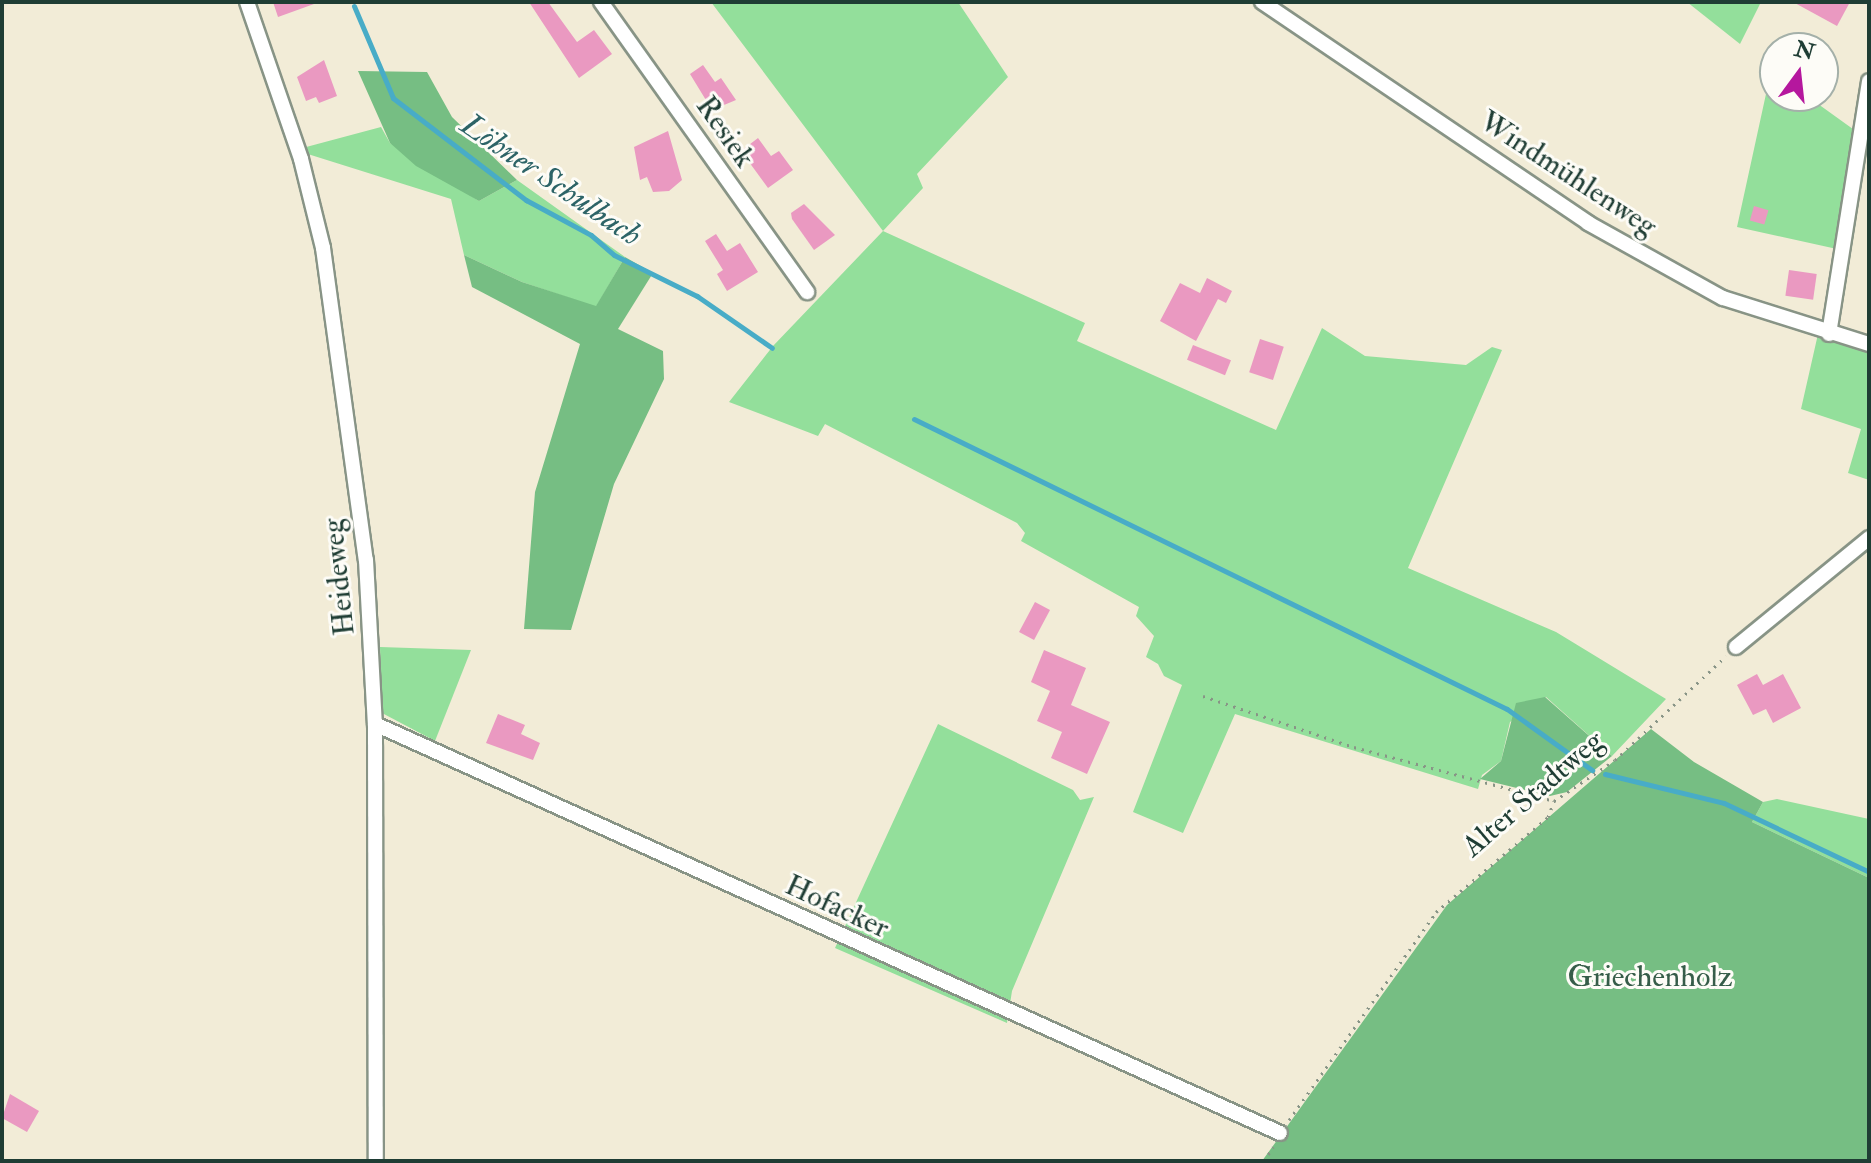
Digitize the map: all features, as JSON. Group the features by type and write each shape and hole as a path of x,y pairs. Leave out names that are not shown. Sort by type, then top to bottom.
{"street":[{"name":"Heideweg","path":"247,2 301,159 323,248 366,560 375,724 376,1161"},
{"name":"Resiek","path":"601,2 807,292"},
{"name":"Windmühlenweg","path":"1262,2 1588,223 1723,298 1829,334 1869,344"},
{"path":"1829,334 1869,81"},
{"path":"1736,647 1869,538"},
{"name":"Hofacker","path":"375,724 1280,1133"}],"path":[{"name":"Alter Stadtweg","path":"1280,1133 1436,912 1548,817 1554,801 1615,760 1736,647"},
{"path":"1203,696 1354,747 1554,801"}],"green space":[{"path":"711,2 958,2 1008,77 917,174 923,188 883,231"},
{"path":"1687,2 1761,2 1740,44"},
{"path":"358,71 427,72 452,117 517,180 479,201 416,166 390,143"},
{"path":"1762,112 1829,112 1864,137 1846,251 1737,227"},
{"path":"381,127 390,143 479,201 517,180 625,257 596,307 522,282 464,255 451,199 295,150"},
{"path":"883,231 1085,323 1077,341 1276,430 1322,328 1365,356 1466,365 1492,347 1502,350 1408,568 1556,632 1666,699 1612,756 1546,697 1510,722 1501,761 1482,775 1478,789 1235,714 1183,833 1133,812 1182,685 1164,676 1158,664 1146,657 1154,636 1136,616 1139,607 1021,541 1025,533 1017,523 825,424 818,436 729,402 773,346"},
{"path":"464,255 522,282 596,306 625,257 653,273 618,329 663,351 664,379 614,484 571,630 524,629 535,492 580,344 472,287"},
{"path":"1818,334 1869,348 1869,480 1848,473 1861,429 1801,409"},
{"path":"380,647 471,650 435,741 382,713"},
{"path":"1545,697 1612,756 1567,792 1550,796 1480,779 1501,761 1516,703"},
{"path":"938,724 1073,790 1080,800 1094,797 1012,991 1007,1023 835,948"},
{"name":"Griechenholz","path":"1651,729 1694,762 1763,802 1752,822 1869,878 1869,1161 1262,1161 1447,905"},
{"path":"1777,799 1869,819 1869,878 1752,822 1763,802"}],"building":[{"path":"273,2 314,2 314,4 278,17"},
{"path":"529,2 548,2 577,42 594,30 612,54 579,78"},
{"path":"1793,2 1850,2 1837,26"},
{"path":"324,60 337,96 319,103 316,97 306,101 297,77"},
{"path":"703,65 715,82 721,78 736,100 712,110 690,74"},
{"path":"668,131 682,180 669,191 653,192 647,177 640,180 634,147"},
{"path":"758,138 771,156 779,151 793,170 768,188 741,151"},
{"path":"804,204 835,235 814,250 792,219 791,213"},
{"path":"1754,206 1768,210 1764,225 1750,220"},
{"path":"716,234 727,251 740,243 758,272 727,291 717,274 723,270 705,241"},
{"path":"1789,270 1817,274 1813,300 1785,296"},
{"path":"1207,278 1232,291 1226,303 1218,299 1196,341 1160,321 1180,283 1200,293"},
{"path":"1260,339 1284,347 1273,380 1249,372"},
{"path":"1193,345 1231,360 1225,375 1187,360"},
{"path":"1035,602 1050,610 1034,640 1019,632"},
{"path":"1044,650 1086,668 1071,705 1110,722 1087,774 1051,758 1062,732 1037,721 1050,691 1031,682"},
{"path":"1757,674 1763,685 1783,674 1801,708 1773,723 1766,709 1753,715 1737,685"},
{"path":"498,714 525,725 521,734 540,743 533,760 486,743"},
{"path":"10,1094 39,1111 27,1132 2,1118"}],"waterway":[{"name":"Löhner Schulbach","path":"354,6 393,98 526,200 591,235 614,255 697,296 772,348"},
{"path":"914,419 1507,709 1592,770"},
{"path":"1605,774 1724,803 1869,872"}]}
